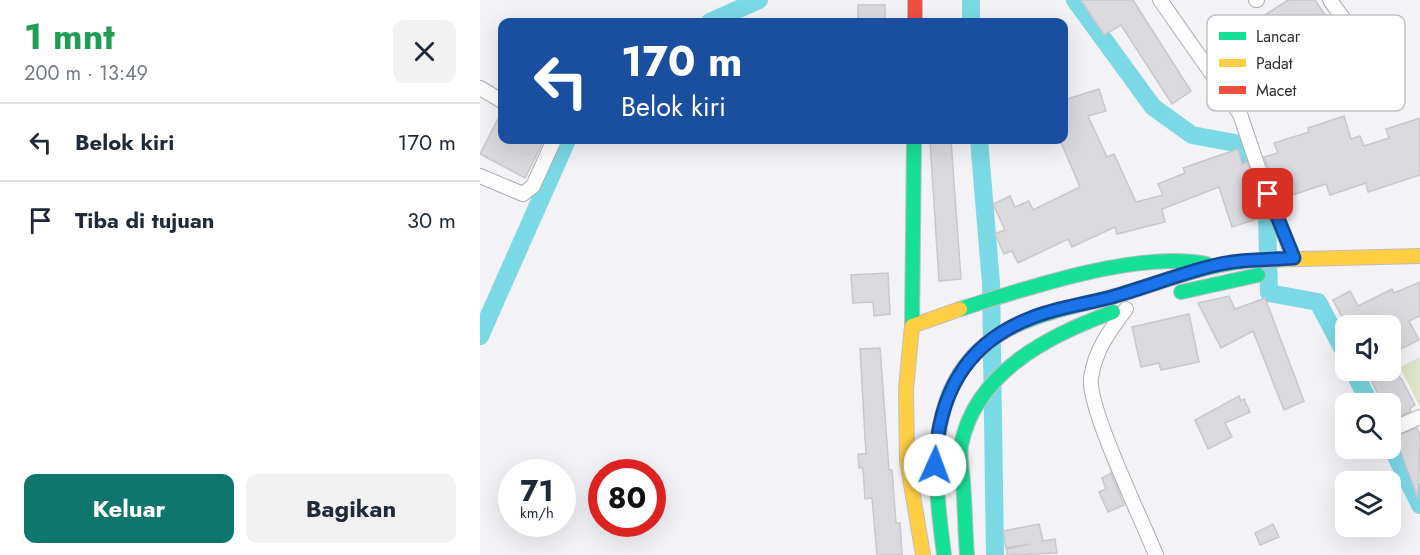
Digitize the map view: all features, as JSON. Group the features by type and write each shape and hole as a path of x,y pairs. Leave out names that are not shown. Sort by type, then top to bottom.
{"main road":[{"path":"915,0 915,18"},
{"path":"914,144 912,326 906,389 907,460 923,555"},
{"path":"944,555 935,465 936,434 947,398 958,376 980,350 1003,332 1032,317 1114,297 1213,266 1253,260 1420,256"},
{"path":"912,326 1024,289 1146,261 1187,260 1213,266"},
{"path":"1163,298 1206,285 1257,275 1306,273"},
{"path":"967,555 961,446 974,413 984,396 1010,366 1064,330 1144,303"}],"street":[{"path":"1160,0 1207,67"},
{"path":"1330,0 1341,15"},
{"path":"480,88 498,98"},
{"path":"1238,111 1287,259"},
{"path":"480,176 523,194 533,186 552,144"},
{"path":"1122,310 1097,352 1090,380 1108,441 1156,555"},
{"path":"1401,425 1420,417"}],"green space":[{"path":"1420,357 1420,407 1401,369 1401,366"}],"building":[{"path":"1081,0 1133,0 1191,91 1172,104 1121,25 1104,35"},
{"path":"1288,0 1315,0 1325,15 1265,15"},
{"path":"858,5 885,5 885,18 858,18"},
{"path":"1099,89 1106,111 1088,116 1107,157 1114,154 1136,202 1163,195 1158,184 1185,173 1183,168 1238,149 1242,164 1247,162 1263,204 1256,206 1260,218 1232,227 1219,187 1162,209 1165,222 1117,234 1115,227 1072,247 1068,239 1018,263 1012,251 1004,254 995,234 1005,230 993,204 1010,196 1015,207 1029,201 1033,210 1080,187 1062,144 1068,144 1068,99"},
{"path":"1344,116 1351,139 1360,136 1364,146 1389,138 1386,129 1420,118 1420,175 1368,192 1366,183 1330,195 1326,184 1280,199 1264,157 1278,153 1274,143 1309,132 1308,128"},
{"path":"498,119 498,144 542,144 525,178 480,154"},
{"path":"930,144 951,144 961,279 939,281"},
{"path":"888,273 890,314 874,316 873,302 853,303 851,275"},
{"path":"1420,282 1420,316 1409,321 1419,340 1401,349 1401,315 1341,315 1333,300 1350,291 1358,306 1392,289 1394,293"},
{"path":"1229,296 1235,309 1265,298 1304,401 1284,410 1253,331 1221,348 1198,303"},
{"path":"1189,314 1199,362 1161,370 1159,363 1141,367 1132,327"},
{"path":"880,348 889,470 892,470 896,523 900,523 902,555 877,555 872,498 865,499 863,468 859,468 858,454 866,454 860,349"},
{"path":"1401,379 1415,405 1410,408 1411,411 1401,416 1401,393 1378,393 1372,382 1401,381"},
{"path":"1239,396 1241,401 1244,399 1250,412 1225,423 1232,437 1208,449 1195,420"},
{"path":"1417,428 1420,435 1418,499 1401,452 1401,434"},
{"path":"1111,473 1124,505 1108,512 1099,492 1106,489 1102,478"},
{"path":"1039,524 1043,541 1055,539 1057,553 1007,555 1007,549 1030,544 1006,548 1003,531"},
{"path":"1273,524 1279,537 1260,545 1255,533"}],"waterway":[{"path":"719,18 759,0"},
{"path":"971,0 971,18"},
{"path":"1075,0 1153,107 1192,135 1240,144 1267,214 1269,293 1318,302 1335,334"},
{"path":"480,336 565,144"},
{"path":"979,144 991,283 995,555"},
{"path":"1358,381 1364,393"},
{"path":"1397,459 1420,505"}],"traffic: fast":[{"path":"912,326 914,144"},
{"path":"944,555 937,489 940,425 948,396 963,369 985,345 1015,326 1052,312 1223,264 1261,260"},
{"path":"960,309 1083,273 1149,262 1180,261 1207,264"},
{"path":"1181,292 1258,275"},
{"path":"967,555 960,450 969,419 982,397 999,377 1041,345 1064,332 1113,312"}],"traffic: slow":[{"path":"1261,260 1420,256"},
{"path":"923,555 907,460 906,389 912,326 960,309"}],"traffic: jam":[{"path":"915,0 915,18"}],"route":[{"path":"935,465 936,434 952,387 958,376 980,350 1003,332 1032,317 1114,297 1213,266 1253,260 1294,258 1268,194"}]}
